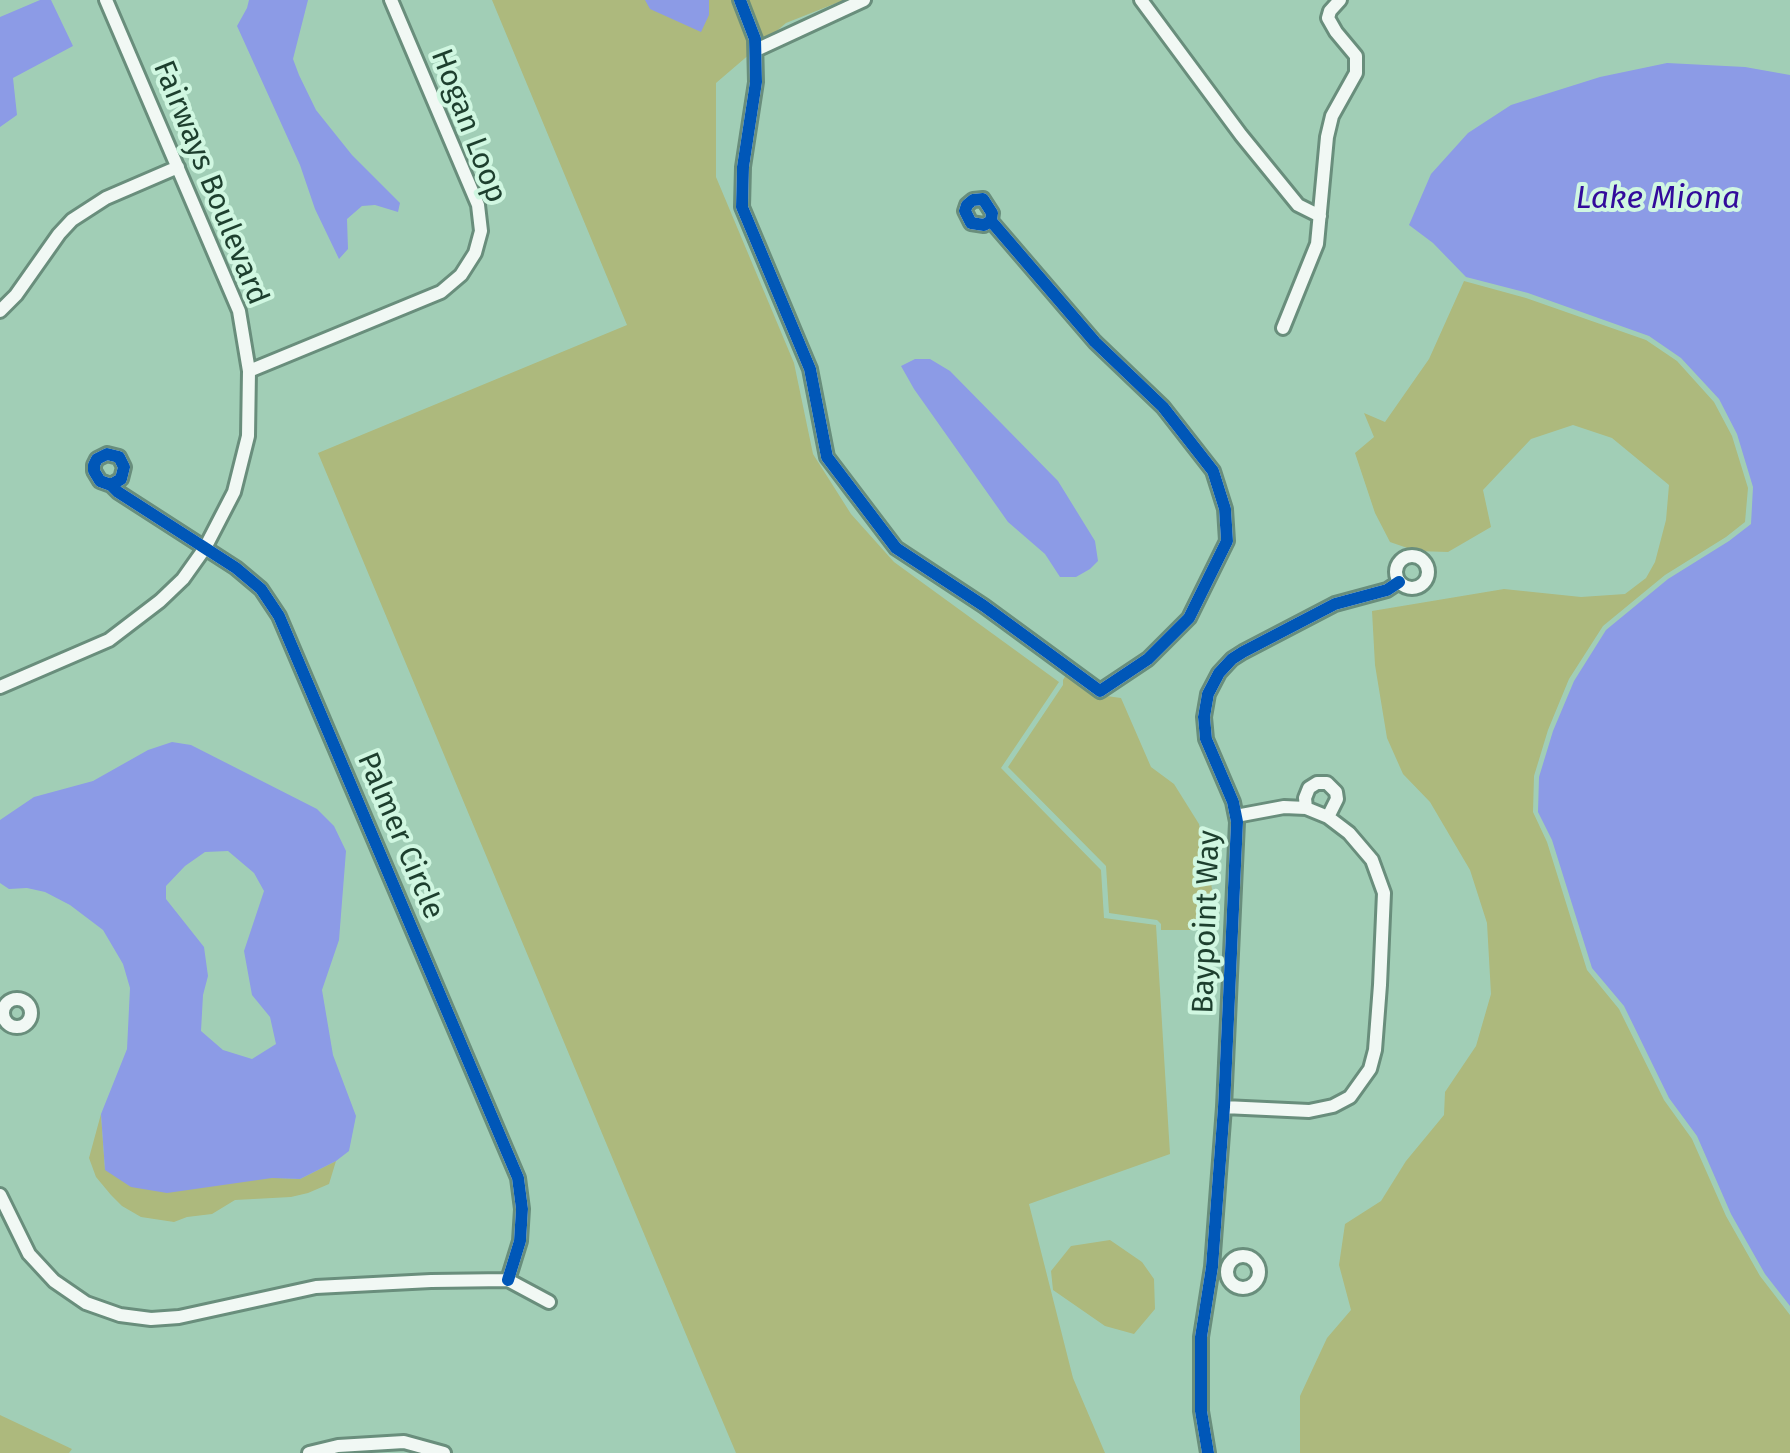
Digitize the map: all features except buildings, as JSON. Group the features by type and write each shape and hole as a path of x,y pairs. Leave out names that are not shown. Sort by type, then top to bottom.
{"street":[{"name":"Fairways Boulevard","path":"0,687 109,640 183,579 205,548 234,492 248,436 249,371 239,311 106,0"},
{"name":"Hogan Loop","path":"249,371 440,292 461,275 475,253 481,231 478,205 391,0"},
{"path":"740,0 756,50 742,207 810,369 827,457 896,548 984,606 1100,691 1148,659 1189,618 1227,541 1225,509 1213,471 1163,407 1095,342 990,222"},
{"path":"756,50 864,0"},
{"path":"1141,0 1298,205 1320,216"},
{"path":"1282,328 1317,244 1332,116 1358,62 1328,18 1340,0"},
{"path":"0,311 72,220 106,198 178,167"},
{"name":"Palmer Circle","path":"111,484 236,568 261,589 279,616 518,1178 522,1209 520,1241 508,1280"},
{"name":"Baypoint Way","path":"1208,1453 1202,1411 1200,1338 1212,1267 1224,1107 1236,816 1206,739 1208,694 1232,659 1335,604 1387,590 1399,582"},
{"path":"1306,808 1309,788 1318,782 1327,783 1338,800 1328,817"},
{"path":"1224,1107 1309,1111 1333,1106 1350,1097 1370,1069 1375,1050 1384,892 1372,860 1349,833 1328,817 1306,808 1284,807 1236,816"},
{"path":"0,1194 29,1254 54,1281 86,1303 120,1315 179,1317 316,1287 508,1280 549,1302"},
{"path":"1212,1267 1227,1268"},
{"path":"309,1453 338,1446 404,1442 444,1453"}],"green space":[{"path":"492,0 844,0 786,23 716,83 716,177 794,363 813,454 851,514 894,562 1059,682 1001,768 1101,870 1104,918 1156,925 1170,1154 1029,1204 1073,1378 1105,1453 736,1453 700,1368 318,453 627,325"},
{"path":"1464,281 1646,340 1677,361 1714,402 1732,436 1748,488 1745,522 1665,575 1603,626 1569,679 1548,730 1534,776 1533,812 1547,842 1587,970 1619,1009 1664,1100 1692,1139 1726,1216 1760,1276 1790,1315 1790,1453 1300,1453 1300,1396 1327,1338 1351,1310 1339,1265 1345,1224 1381,1201 1406,1161 1444,1115 1445,1092 1476,1046 1491,994 1487,923 1470,870 1430,802 1403,774 1387,738 1375,665 1372,611 1504,589 1581,597 1625,594 1646,578 1655,562 1666,520 1669,485 1612,438 1573,425 1531,439 1483,490 1491,527 1448,552 1416,551 1390,542 1375,513 1355,453 1374,437 1364,413 1385,422 1429,359"},
{"path":"1067,673 1099,695 1121,698 1151,767 1174,784 1199,824 1215,904 1213,930 1161,930 1157,920 1109,913 1106,866 1008,767"},
{"path":"101,1114 105,1170 300,1179 336,1161 329,1184 308,1193 235,1200 212,1214 174,1222 141,1217 122,1206 96,1177 89,1158"},
{"path":"1110,1240 1142,1262 1154,1279 1155,1309 1134,1334 1105,1326 1053,1290 1051,1271 1071,1246"},
{"path":"0,1415 72,1449 69,1453 0,1453"}],"water":[{"path":"40,0 51,0 73,46 13,78 17,115 0,127 0,17"},
{"path":"249,0 308,0 293,59 299,75 316,110 352,155 400,203 398,212 375,205 362,206 347,219 348,249 339,259 237,26"},
{"path":"645,0 709,0 709,15 701,32 650,9"},
{"name":"Lake Miona","path":"1667,63 1745,67 1790,75 1790,1306 1765,1274 1731,1214 1697,1136 1669,1098 1624,1006 1592,968 1552,840 1538,812 1539,777 1553,731 1574,681 1606,630 1668,579 1751,524 1753,487 1737,434 1719,399 1681,358 1649,336 1528,293 1466,277 1409,225 1431,174 1468,133 1511,105 1600,77"},
{"path":"915,359 930,359 950,371 1058,481 1095,541 1098,561 1090,569 1076,577 1060,577 1045,554 1008,522 914,389 901,366"},
{"path":"172,742 191,745 317,809 334,826 346,851 339,940 322,990 333,1055 356,1116 349,1151 300,1179 272,1178 167,1193 131,1187 105,1170 101,1114 127,1049 130,988 123,964 103,930 70,905 45,892 9,889 0,883 0,820 34,797 93,781 148,750","holes":["228,851 254,873 264,891 244,951 252,995 270,1017 276,1044 252,1059 223,1050 201,1031 208,976 204,947 166,899 166,886 205,852"]}],"cycle path":[{"path":"740,0 755,39 756,82 743,167 742,207 810,369 827,457 896,548 984,606 1100,691 1148,659 1189,618 1227,541 1225,509 1213,471 1163,407 1095,342 991,221 992,213 983,199 967,205 965,211 971,223 984,225 991,221"},
{"path":"111,485 121,479 124,467 119,457 107,454 94,465 100,481 236,568 261,589 279,616 518,1178 522,1209 520,1241 508,1280"},
{"path":"1208,1453 1201,1411 1201,1337 1212,1267 1224,1107 1237,822 1233,802 1206,739 1208,694 1219,673 1243,652 1335,604 1387,590 1399,582"}]}
